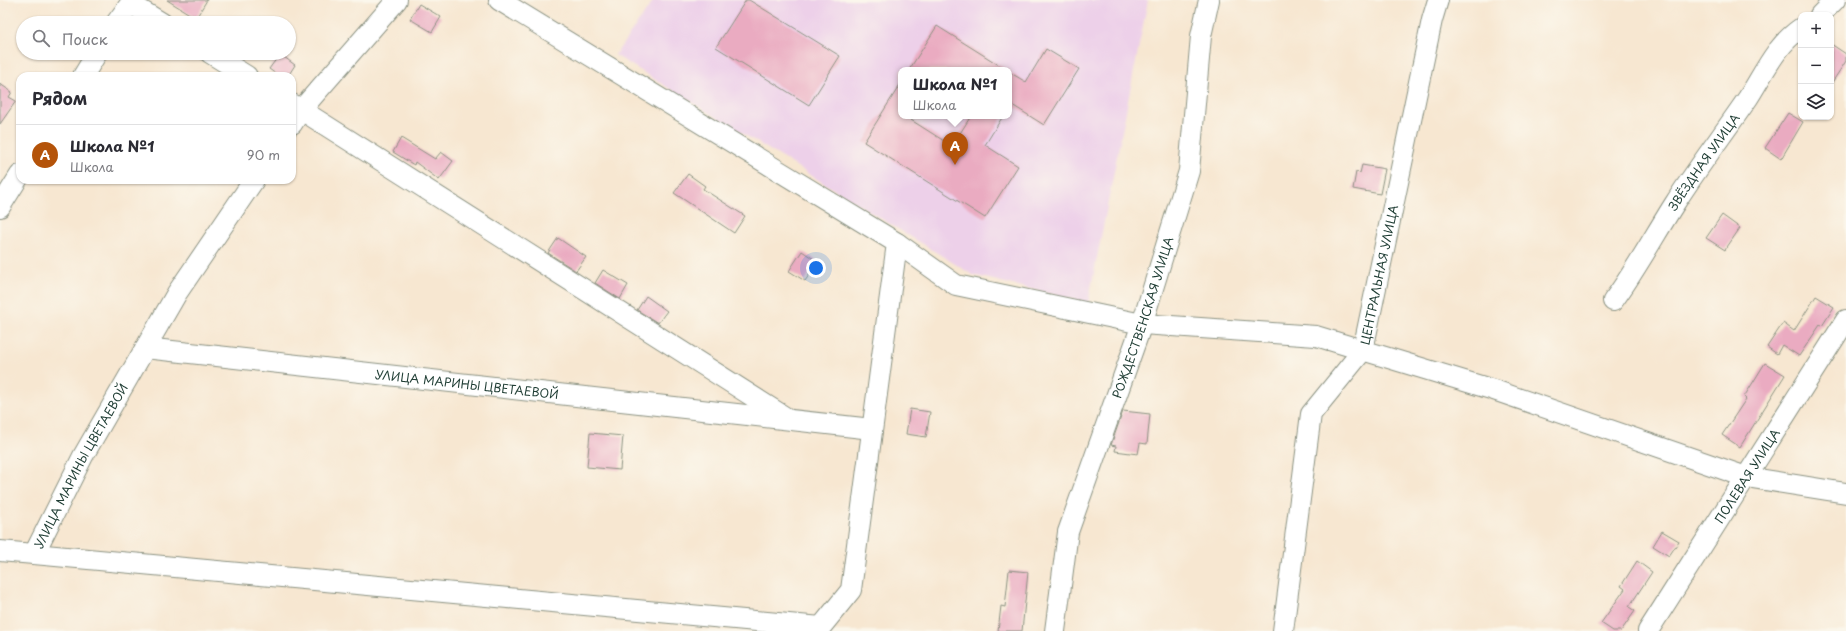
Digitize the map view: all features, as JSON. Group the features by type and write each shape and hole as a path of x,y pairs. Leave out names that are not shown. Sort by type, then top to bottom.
{"street":[{"name":"УЛИЦА МАРИНЫ ЦВЕТАЕВОЙ","path":"296,112 397,0"},
{"path":"499,0 897,243 956,285 1142,324 1316,336 1494,390 1746,477 1846,494"},
{"name":"РОЖДЕСТВЕНСКАЯ УЛИЦА","path":"1055,631 1068,532 1142,324 1189,171 1201,36 1209,0"},
{"name":"ЦЕНТРАЛЬНАЯ УЛИЦА","path":"1283,631 1311,414 1364,350 1432,20 1438,0"},
{"path":"1823,12 1835,0"},
{"path":"121,16 132,2 152,16"},
{"name":"ЗВЁЗДНАЯ УЛИЦА","path":"1613,301 1634,272 1675,203 1748,97 1771,60 1788,37 1798,30"},
{"path":"85,72 93,60"},
{"path":"221,60 241,72"},
{"name":"УЛИЦА МАРИНЫ ЦВЕТАЕВОЙ","path":"296,114 788,420"},
{"path":"0,207 16,181"},
{"name":"УЛИЦА МАРИНЫ ЦВЕТАЕВОЙ","path":"0,551 34,554 83,456 177,293 251,184"},
{"path":"34,554 821,629 851,590 897,243"},
{"name":"ПОЛЕВАЯ УЛИЦА","path":"1648,631 1846,320"},
{"name":"УЛИЦА МАРИНЫ ЦВЕТАЕВОЙ","path":"145,348 872,429"}],"shaded area":[{"path":"654,0 1148,0 1088,303 973,275 615,55"}],"building":[{"path":"167,0 207,0 197,16 193,16"},
{"path":"746,0 749,0 840,56 809,105 716,47"},
{"path":"419,4 441,17 432,32 410,19"},
{"path":"937,26 1002,67 911,67"},
{"path":"1834,46 1846,54 1846,61 1834,79"},
{"path":"1046,49 1079,69 1044,125 1012,105 1012,74 1026,82"},
{"path":"276,60 288,60 295,65 291,72 273,72 269,69"},
{"path":"0,84 12,92 9,97 16,101 0,124"},
{"path":"898,88 898,119 912,119 911,120 952,146 969,119 1001,119 985,145 1018,166 985,218 864,142"},
{"path":"1788,113 1803,122 1781,159 1765,148"},
{"path":"401,138 435,159 441,152 453,161 439,180 415,162 414,165 393,152"},
{"path":"1362,165 1385,169 1380,194 1353,189 1356,172 1360,173"},
{"path":"688,174 705,186 703,189 745,216 734,233 674,193"},
{"path":"1722,215 1740,228 1725,250 1706,238"},
{"path":"558,238 586,257 576,271 548,253"},
{"path":"802,251 818,262 805,281 789,271"},
{"path":"603,270 628,285 620,299 595,283"},
{"path":"646,296 667,311 658,323 637,310"},
{"path":"1816,296 1834,307 1822,326 1820,325 1799,356 1782,345 1777,354 1767,347 1783,323 1794,331"},
{"path":"1765,363 1785,375 1740,447 1722,435 1746,399 1744,397"},
{"path":"910,409 930,412 926,437 906,434"},
{"path":"1123,411 1150,414 1147,444 1140,443 1138,454 1115,451 1116,446 1111,445"},
{"path":"590,433 623,436 620,470 587,467"},
{"path":"1662,531 1679,541 1669,556 1653,546"},
{"path":"1637,561 1652,572 1629,607 1635,611 1621,631 1613,631 1601,623 1625,589 1621,586"},
{"path":"1009,570 1028,572 1022,631 998,631 1001,606 1005,607"}],"place":[{"name":"Школа №1","path":"955,165"}]}
